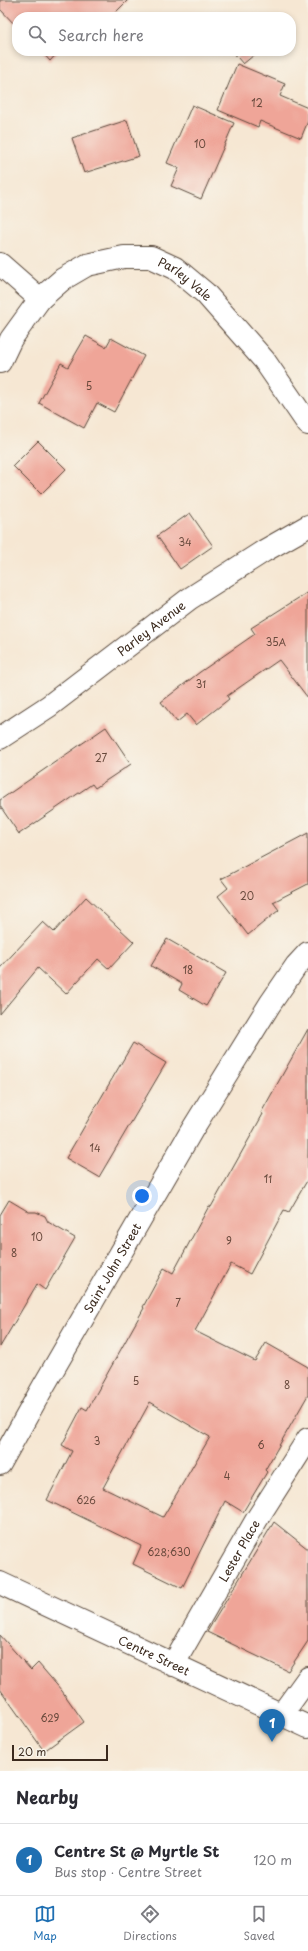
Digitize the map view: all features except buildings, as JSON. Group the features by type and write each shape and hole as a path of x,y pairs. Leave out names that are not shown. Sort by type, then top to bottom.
{"street":[{"name":"Parley Vale","path":"0,362 11,339 40,299 63,279 87,265 124,257 150,256 175,268 205,293 264,360 308,424"},
{"path":"0,264 40,299"},
{"name":"Parley Avenue","path":"0,738 49,706 189,599 264,551 308,526"},
{"name":"Saint John Street","path":"0,1464 192,1130 270,1004 296,966 308,954"},
{"name":"Lester Place","path":"173,1665 256,1519 308,1439"},
{"name":"Centre Street","path":"0,1583 308,1727"},
{"path":"282,1714 308,1678"}],"place":[{"name":"Centre St @ Myrtle St","path":"272,1742"}]}
